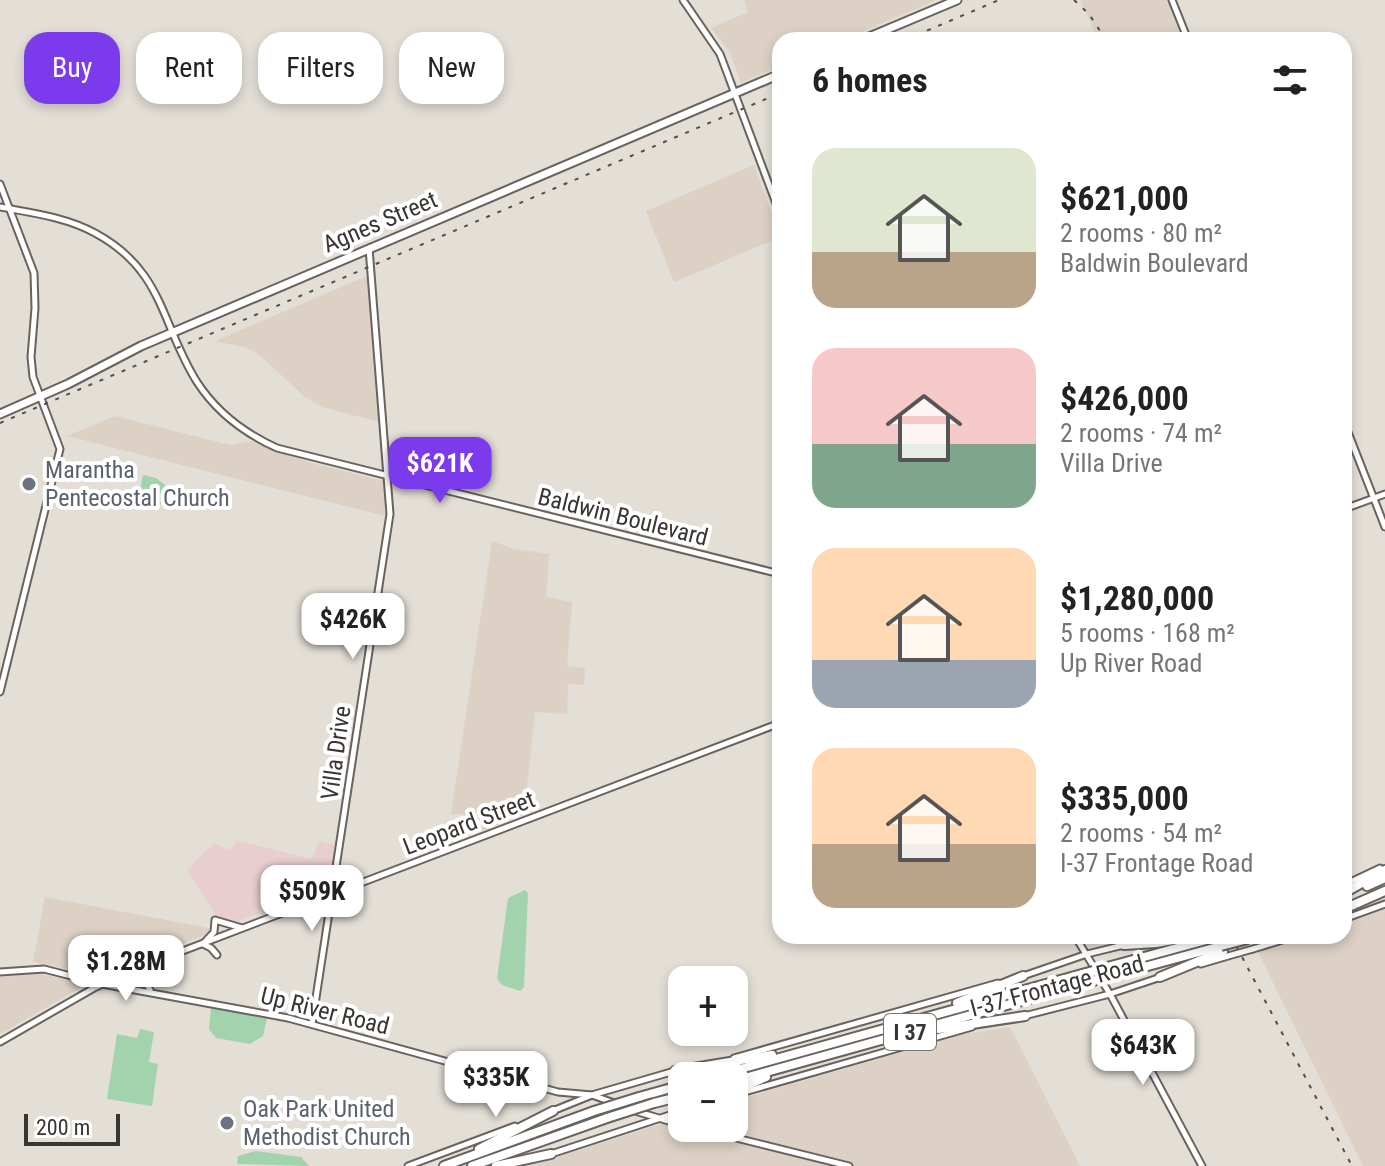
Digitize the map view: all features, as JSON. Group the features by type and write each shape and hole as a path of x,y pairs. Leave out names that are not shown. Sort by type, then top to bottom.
{"highway":[{"path":"1352,889 1385,868"},
{"path":"1352,891 1385,878"},
{"path":"1352,906 1385,893"},
{"path":"1124,945 1132,944"},
{"path":"1160,977 1222,945"},
{"name":"I 37","path":"748,1077 1084,979 1222,945"},
{"path":"927,1016 1023,976"},
{"name":"I 37","path":"748,1067 927,1016 1084,979"},
{"path":"903,1034 1025,1016"},
{"path":"738,1062 843,1041"},
{"path":"748,1087 822,1056"},
{"path":"447,1165 594,1111 668,1089"},
{"path":"472,1166 668,1100"},
{"path":"447,1165 553,1111"},
{"path":"496,1166 551,1154"}],"main road":[{"path":"683,0 720,54 772,192"},
{"path":"881,32 957,0"},
{"path":"1172,0 1185,32"},
{"name":"Agnes Street","path":"0,414 174,332 772,77"},
{"path":"0,184 34,273 33,377 60,449 0,692"},
{"name":"Baldwin Boulevard","path":"0,207 74,223 97,234 133,262 148,278 198,382 216,406 246,433 291,453 772,572"},
{"name":"Villa Drive","path":"312,1024 390,514 369,248"},
{"path":"1352,442 1385,527"},
{"path":"1352,506 1385,494"},
{"name":"Leopard Street","path":"0,1042 102,984 138,968 772,726"},
{"path":"1352,882 1385,868"},
{"path":"1352,916 1385,904"},
{"path":"217,955 203,944 214,932 215,920 243,928"},
{"path":"1080,944 1202,1166"},
{"name":"I-37 Frontage Road","path":"716,1062 1129,944"},
{"path":"1222,945 1253,949 1270,944"},
{"path":"138,968 148,989 154,993"},
{"name":"Up River Road","path":"0,972 44,969 102,984 312,1024 558,1092 592,1095 668,1122"},
{"name":"I-37 Frontage Road","path":"748,1089 972,1027 1110,994 1160,977"},
{"name":"I-37 Frontage Road","path":"408,1166 592,1095 668,1073"},
{"path":"512,1166 668,1115"},
{"path":"748,1141 849,1166"}],"shaded area":[{"path":"744,0 937,0 861,32 772,32 772,69 741,83 730,52 711,28 748,12"},
{"path":"1081,0 1168,0 1182,32 1095,32"},
{"path":"754,165 772,215 772,240 674,282 646,211"},
{"path":"370,275 380,422 325,408 306,398 261,356 245,347 217,340"},
{"path":"115,416 230,445 251,441 311,463 384,481 385,516 67,436"},
{"path":"492,541 514,549 549,554 546,597 572,602 567,666 585,668 584,685 568,684 567,714 535,712 524,814 471,835 463,814 451,814"},
{"path":"237,841 312,859 319,841 337,846 330,887 233,923 218,918 187,870 214,843 230,850"},
{"path":"45,897 209,928 208,934 113,971 95,974 33,962"},
{"path":"1385,909 1385,1166 1363,1166 1258,952 1286,944 1352,944 1352,922"},
{"path":"36,973 77,982 80,988 0,1034 0,977"},
{"path":"1010,1027 1080,1166 530,1166 668,1122 668,1142 748,1142 748,1097 964,1034"}],"green space":[{"path":"143,475 156,478 165,485 167,495 161,504 150,507 137,505"},
{"path":"525,890 528,893 524,987 520,991 502,985 497,979 508,898"},
{"path":"211,1008 267,1018 263,1036 250,1044 216,1038 209,1029"},
{"path":"140,1029 154,1032 149,1062 158,1064 152,1106 107,1099 117,1034 137,1038"},
{"path":"256,1151 301,1157 309,1166 237,1164 238,1156"}],"railway":[{"path":"924,32 999,0"},
{"path":"1074,0 1089,14 1101,32"},
{"path":"0,423 772,96"},
{"path":"1235,944 1352,1166"}],"place":[{"name":"Marantha Pentecostal Church","path":"29,484"},
{"name":"Oak Park United Methodist Church","path":"227,1123"}]}
